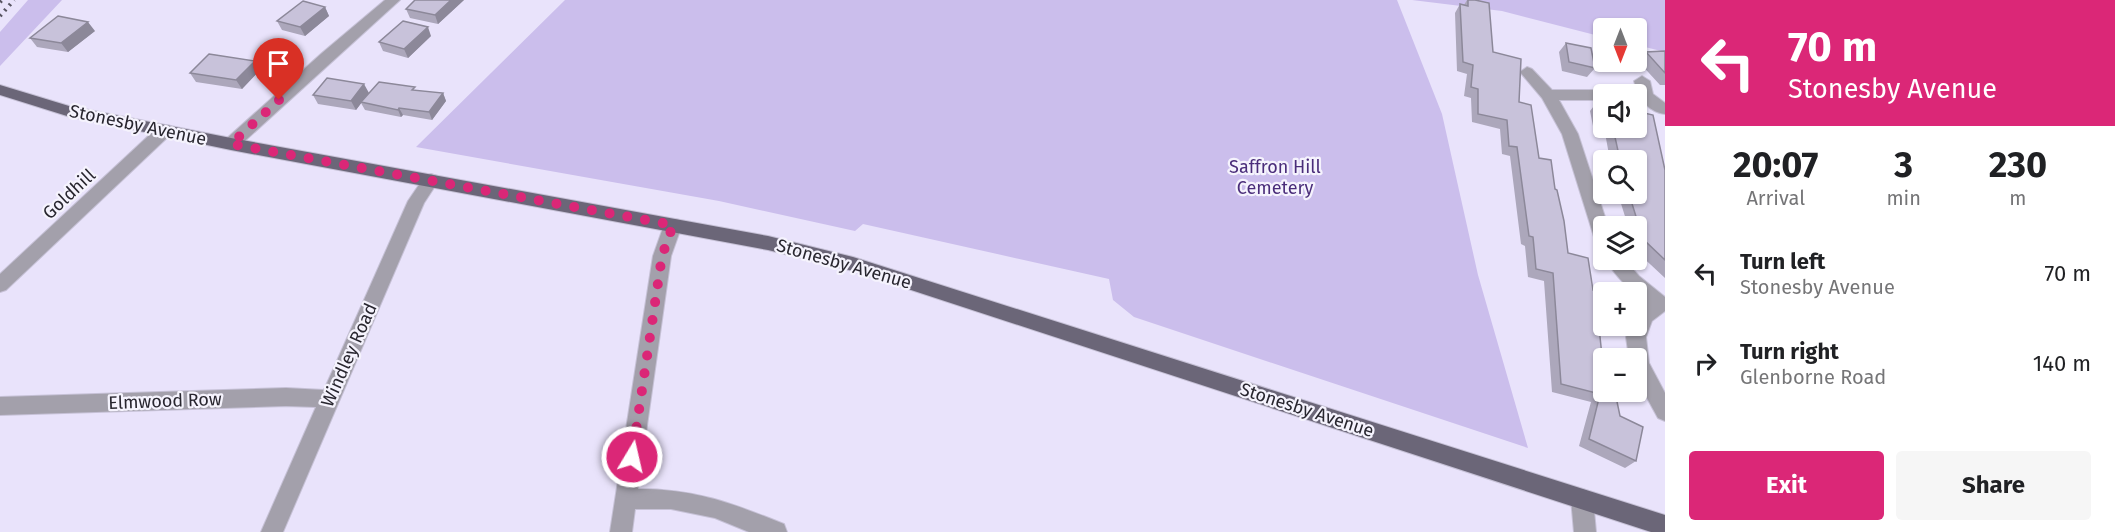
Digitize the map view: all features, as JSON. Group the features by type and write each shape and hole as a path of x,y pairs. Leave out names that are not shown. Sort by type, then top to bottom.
{"main road":[{"name":"Stonesby Avenue","path":"0,90 67,111 231,144 768,243 853,264 1665,526"}],"street":[{"path":"231,144 327,56 393,0"},
{"path":"1527,72 1548,95 1570,135 1596,216"},
{"path":"1548,95 1593,95"},
{"path":"1647,95 1663,109"},
{"name":"Goldhill","path":"0,285 165,130"},
{"name":"Windley Road","path":"272,532 416,201 431,180"},
{"path":"621,532 662,256 673,225"},
{"path":"1624,270 1633,281 1663,304 1645,316 1636,337 1639,364 1665,412"},
{"name":"Elmwood Row","path":"0,406 286,397 329,399"},
{"path":"626,499 671,499 714,508 776,532"},
{"path":"1582,499 1585,532"}],"green space":[{"path":"28,0 62,0 0,66 0,32"},
{"name":"Saffron Hill Cemetery","path":"565,0 1397,0 1442,114 1478,275 1528,448 1134,317 1113,300 1109,279 863,224 855,231 719,201 416,147"},
{"path":"1412,0 1665,0 1665,52 1647,48 1647,18 1593,18 1593,34 1502,11"}],"building":[{"path":"415,0 451,0 435,15 406,9"},
{"path":"1468,0 1489,3 1493,52 1521,59 1519,102 1531,105 1539,158 1551,160 1555,189 1564,221 1568,253 1588,258 1593,290 1593,336 1600,336 1601,348 1593,348 1593,392 1561,384 1553,273 1536,269 1533,237 1529,236 1517,147 1509,146 1507,120 1478,114 1478,89 1471,87 1473,65 1463,62 1460,4 1468,6"},
{"path":"303,1 325,7 300,27 277,21"},
{"path":"58,16 88,22 61,43 30,38"},
{"path":"403,21 428,27 404,49 379,42"},
{"path":"1566,43 1591,48 1593,68 1569,62"},
{"path":"1665,51 1665,73 1647,53"},
{"path":"209,54 255,61 236,80 190,73"},
{"path":"327,78 364,84 351,101 313,95"},
{"path":"379,82 415,87 412,90 443,93 429,112 399,108 398,110 361,102"},
{"path":"1647,114 1653,115 1665,170 1665,260 1647,243 1647,216 1636,216 1632,204 1647,204 1647,150 1618,150 1615,138 1647,138"},
{"path":"1598,402 1617,402 1620,416 1643,427 1636,461 1589,439"}],"railway":[{"path":"0,16 14,0"}],"route":[{"path":"279,100 231,144 673,225 662,256 632,457"}]}
